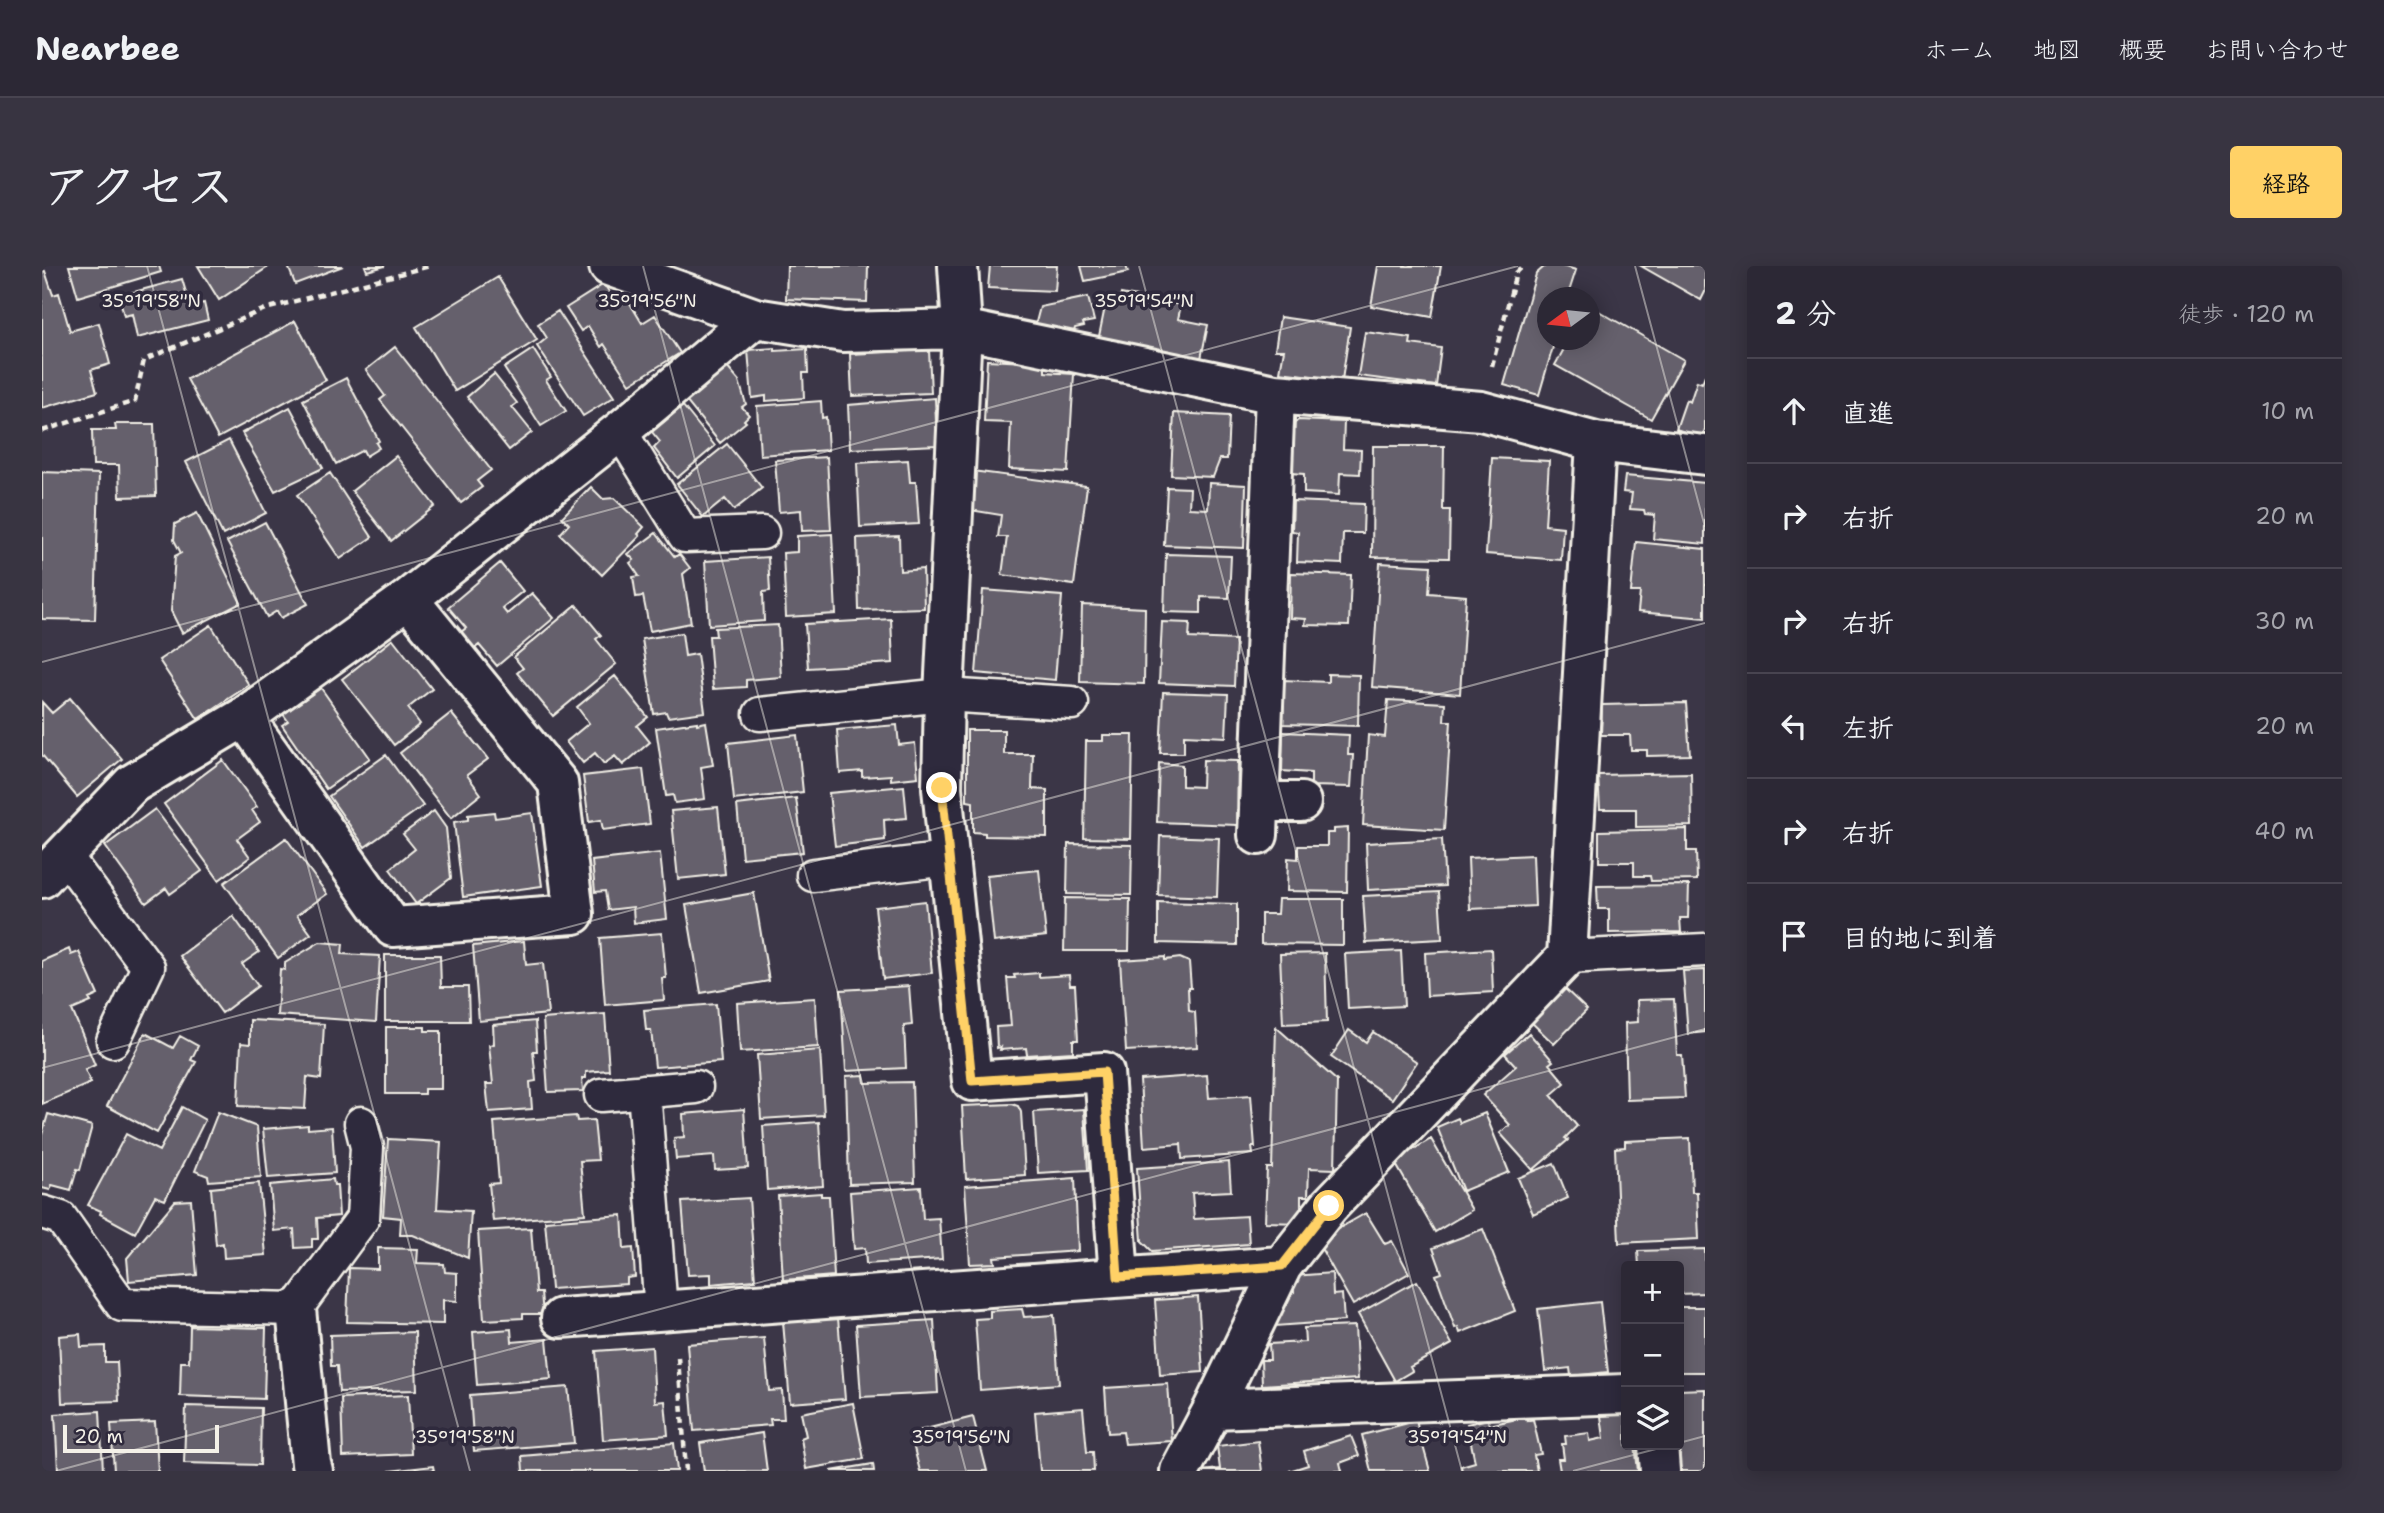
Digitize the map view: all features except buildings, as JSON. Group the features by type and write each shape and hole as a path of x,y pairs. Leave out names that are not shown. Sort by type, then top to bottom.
{"street":[{"path":"609,266 755,318 843,332 962,329 1275,394 1481,411 1596,442 1705,455"},
{"path":"958,266 962,329 942,788 972,1081 1104,1072 1118,1277"},
{"path":"53,866 132,784 244,717 408,599 620,431 755,318"},
{"path":"1275,394 1259,818 1301,802"},
{"path":"1180,1471 1282,1266 1329,1206 1567,957 1596,442"},
{"path":"244,717 393,927 574,914 558,783 408,599"},
{"path":"561,1318 1282,1266"},
{"path":"296,1309 310,1464 313,1471"},
{"path":"1213,1409 1621,1394"},
{"path":"1658,1450 1660,1471"}],"lane":[{"path":"620,431 685,536 762,533"},
{"path":"760,714 944,695 1072,703"},
{"path":"813,875 948,859"},
{"path":"53,866 148,967 113,1041"},
{"path":"1567,957 1705,950"},
{"path":"601,1095 696,1087"},
{"path":"645,1091 668,1311"},
{"path":"42,1212 61,1218 122,1305 296,1309 363,1218 368,1147 361,1123"}],"path":[{"path":"42,431 135,401 144,360 265,309 430,266"},
{"path":"1481,411 1516,274 1523,266"},
{"path":"668,1311 686,1471"}],"route":[{"path":"942,788 972,1081 1104,1072 1118,1277 1282,1266 1329,1206"}]}
